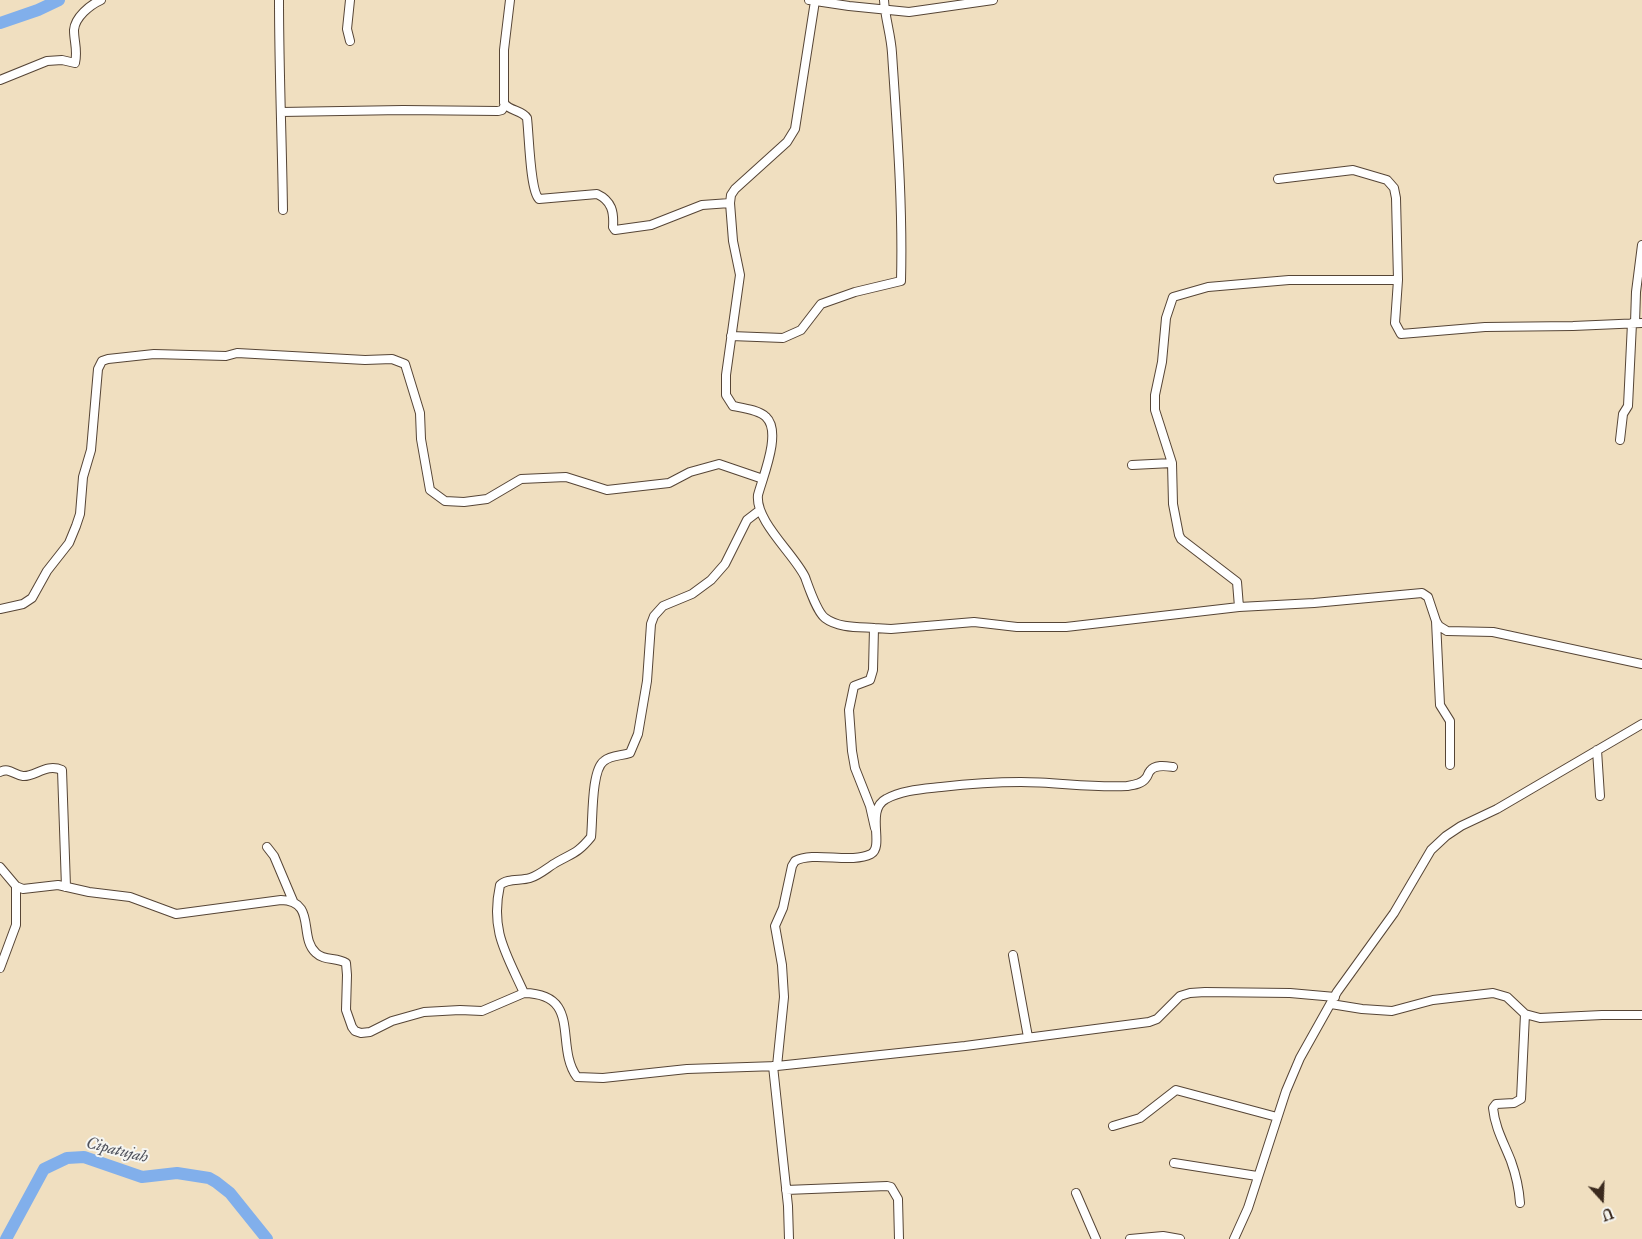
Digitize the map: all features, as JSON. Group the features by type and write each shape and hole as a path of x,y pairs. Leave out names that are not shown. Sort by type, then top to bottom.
{"street":[{"path":"0,80 47,61 56,60 75,63 77,47 74,27 87,9 101,0"},
{"path":"279,0 279,86 283,210"},
{"path":"350,0 347,29 350,41"},
{"path":"281,112 502,110 505,105 504,50 510,0"},
{"path":"993,0 928,11 909,12 884,11 812,0 795,129 787,142 735,189 731,195 733,241 740,275 726,375 728,398 733,406 763,414 769,421 773,436 758,499 760,510 768,525 801,570 822,615 840,625 891,629 974,622 1017,627 1066,627 1239,607 1314,603 1422,593 1428,597 1439,626 1446,631 1493,632 1642,664"},
{"path":"731,336 783,338 801,330 822,304 855,292 901,281 899,141 891,40 884,11 884,0"},
{"path":"505,105 525,114 527,117 532,180 535,196 539,199 597,194 604,197 610,203 615,230 651,225 702,205 730,203"},
{"path":"1278,179 1353,170 1387,180 1394,188 1396,198 1398,280 1396,323 1401,334 1485,327 1636,323"},
{"path":"1620,440 1622,416 1628,406 1636,323 1636,292 1642,245"},
{"path":"1239,607 1237,582 1179,536 1173,504 1172,464 1154,410 1162,362 1166,318 1173,297 1208,286 1289,280 1398,280"},
{"path":"0,609 26,603 32,598 47,572 69,543 80,514 83,476 91,450 98,368 102,361 108,359 154,354 226,356 237,353 365,360 392,359 405,364 420,412 421,439 430,490 445,501 464,502 487,499 521,479 566,477 607,490 669,483 690,472 720,464 763,479"},
{"path":"1132,465 1172,464"},
{"path":"524,993 505,951 497,926 496,907 500,885 504,882 525,880 535,876 557,862 573,855 591,837 594,790 599,765 612,756 630,753 638,734 647,681 651,624 654,616 663,606 692,594 711,580 725,564 747,520 760,510"},
{"path":"1436,621 1440,705 1450,721 1450,765"},
{"path":"789,1239 775,1066 784,996 782,965 775,926 785,899 793,864 799,859 854,857 871,854 876,846 875,828 870,806 856,768 850,727 850,710 854,686 870,680 873,670 874,628"},
{"path":"1234,1239 1248,1208 1277,1117 1300,1058 1333,1001 1394,913 1436,845 1461,826 1497,809 1642,724"},
{"path":"1598,750 1600,796"},
{"path":"875,828 881,803 888,798 905,792 956,785 1020,782 1127,786 1139,784 1153,768 1163,765 1173,767"},
{"path":"0,772 6,770 24,776 48,768 62,770 66,887"},
{"path":"267,847 274,856 293,901"},
{"path":"0,867 16,886 27,890 53,885 130,897 176,914 281,900 293,901 298,904 303,915 312,950 319,956 343,961 346,964 346,1010 352,1027 357,1032 370,1032 392,1021 424,1012 482,1011 524,993 540,994 547,996 557,1006 563,1018 572,1066 577,1077 582,1078 616,1077 687,1069 775,1066 965,1046 1153,1022 1180,996 1198,992 1290,993 1333,1001 1362,1009 1392,1010 1433,1000 1494,993 1507,997 1525,1014 1540,1018 1642,1015"},
{"path":"0,968 15,930 17,919 16,886"},
{"path":"1013,955 1028,1037"},
{"path":"1520,1203 1518,1184 1506,1148 1499,1136 1493,1108 1496,1104 1514,1103 1521,1099 1525,1014"},
{"path":"1113,1126 1144,1115 1175,1090 1277,1117"},
{"path":"1174,1163 1257,1176"},
{"path":"786,1190 886,1186 891,1188 898,1198 899,1239"},
{"path":"1076,1193 1096,1239"},
{"path":"1130,1239 1162,1236 1180,1239"}],"waterway":[{"name":"Cipatujah","path":"0,23 38,10 59,0"},
{"name":"Cipatujah","path":"6,1239 44,1169 67,1158 84,1157 142,1177 177,1173 209,1178 230,1193 267,1239"}]}
